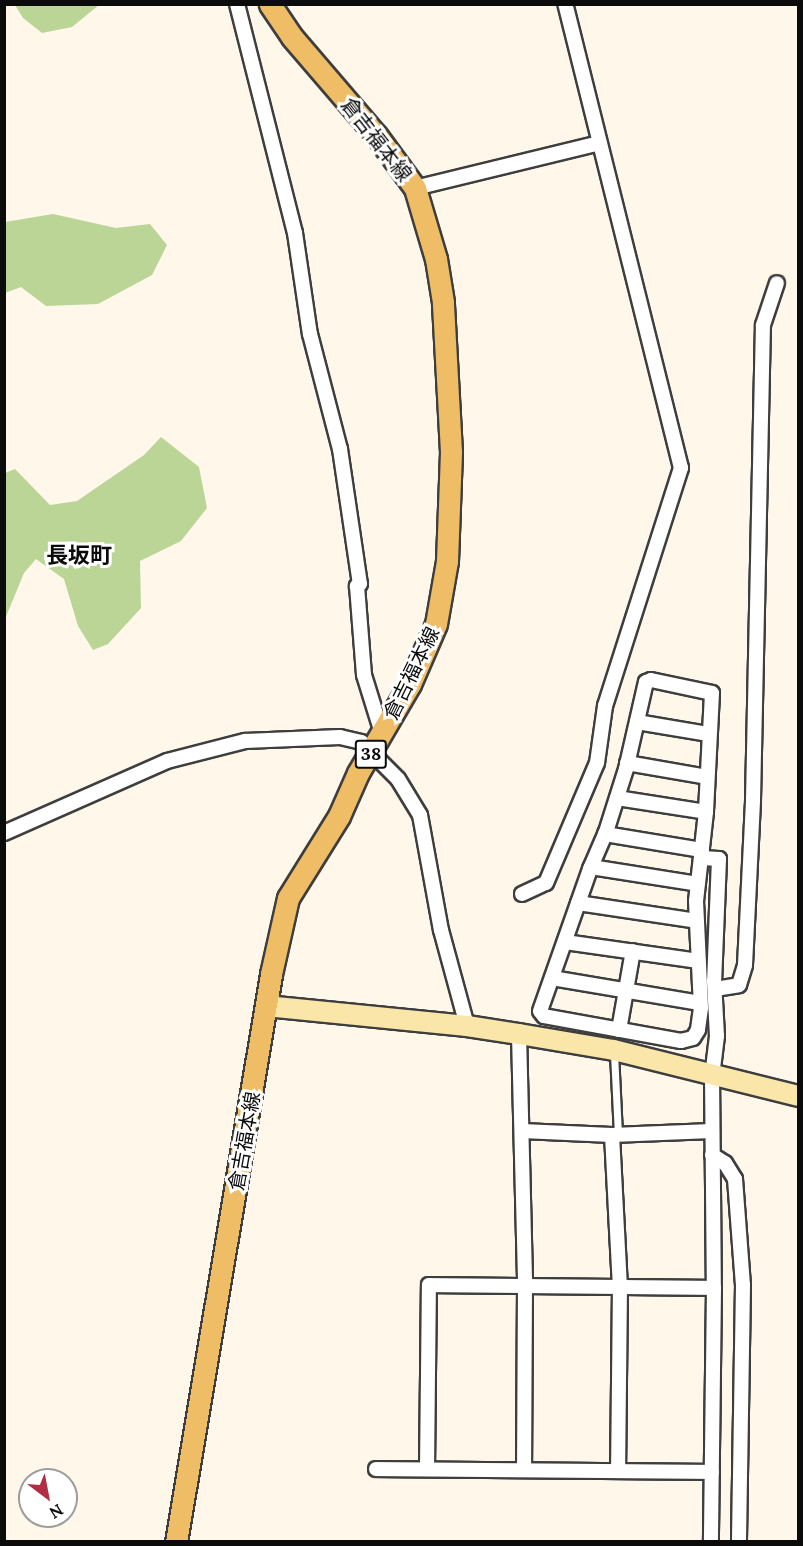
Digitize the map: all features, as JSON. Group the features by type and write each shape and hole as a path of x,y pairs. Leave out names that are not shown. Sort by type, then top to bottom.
{"main road":[{"name":"倉吉福本線","path":"176,1542 273,959 288,898 339,816 358,773 410,684 436,624 447,561 451,452 443,302 436,258 415,188 376,135 292,38 270,4"}],"street":[{"path":"237,4 295,233 310,334 340,449 358,574 364,675 382,733"},
{"path":"522,894 546,883 597,763 605,706 681,468 565,4"},
{"path":"415,188 599,143"},
{"path":"715,989 739,985 745,965 753,800 763,325 777,283"},
{"path":"651,680 712,693 706,812 698,884 700,1003 698,1030 693,1038 681,1041 544,1016 540,1011 605,834 637,722 646,682 651,680"},
{"path":"637,722 709,734"},
{"path":"4,833 167,761 245,741 340,737 361,742 398,779 420,815 441,930 467,1026"},
{"path":"627,763 707,777"},
{"path":"617,798 706,812"},
{"path":"605,834 719,859 715,989 717,1036 712,1074 714,1288 711,1542"},
{"path":"591,867 698,884"},
{"path":"578,903 697,921"},
{"path":"564,942 699,961"},
{"path":"619,1030 633,951"},
{"path":"552,978 700,1003"},
{"path":"266,1006 467,1026 614,1050 798,1096"},
{"path":"519,1034 525,1285 524,1470"},
{"path":"522,1131 615,1135 712,1131"},
{"path":"615,1135 620,1286 618,1470"},
{"path":"712,1155 725,1163 735,1179 743,1285 739,1542"},
{"path":"428,1469 429,1285 714,1288"},
{"path":"376,1469 712,1472"}],"lane":[{"path":"614,1050 615,1135"}],"green space":[{"path":"15,5 99,5 72,27 42,33 23,18"},
{"path":"53,214 116,228 150,224 167,245 152,275 98,304 46,306 21,287 5,293 5,222"},
{"path":"161,437 199,467 207,508 181,541 140,561 141,608 108,644 93,650 78,626 64,579 36,559 24,573 5,619 5,473 15,469 50,505 77,501 144,455"}],"district":[{"name":"長坂町","path":"79,556"}]}
